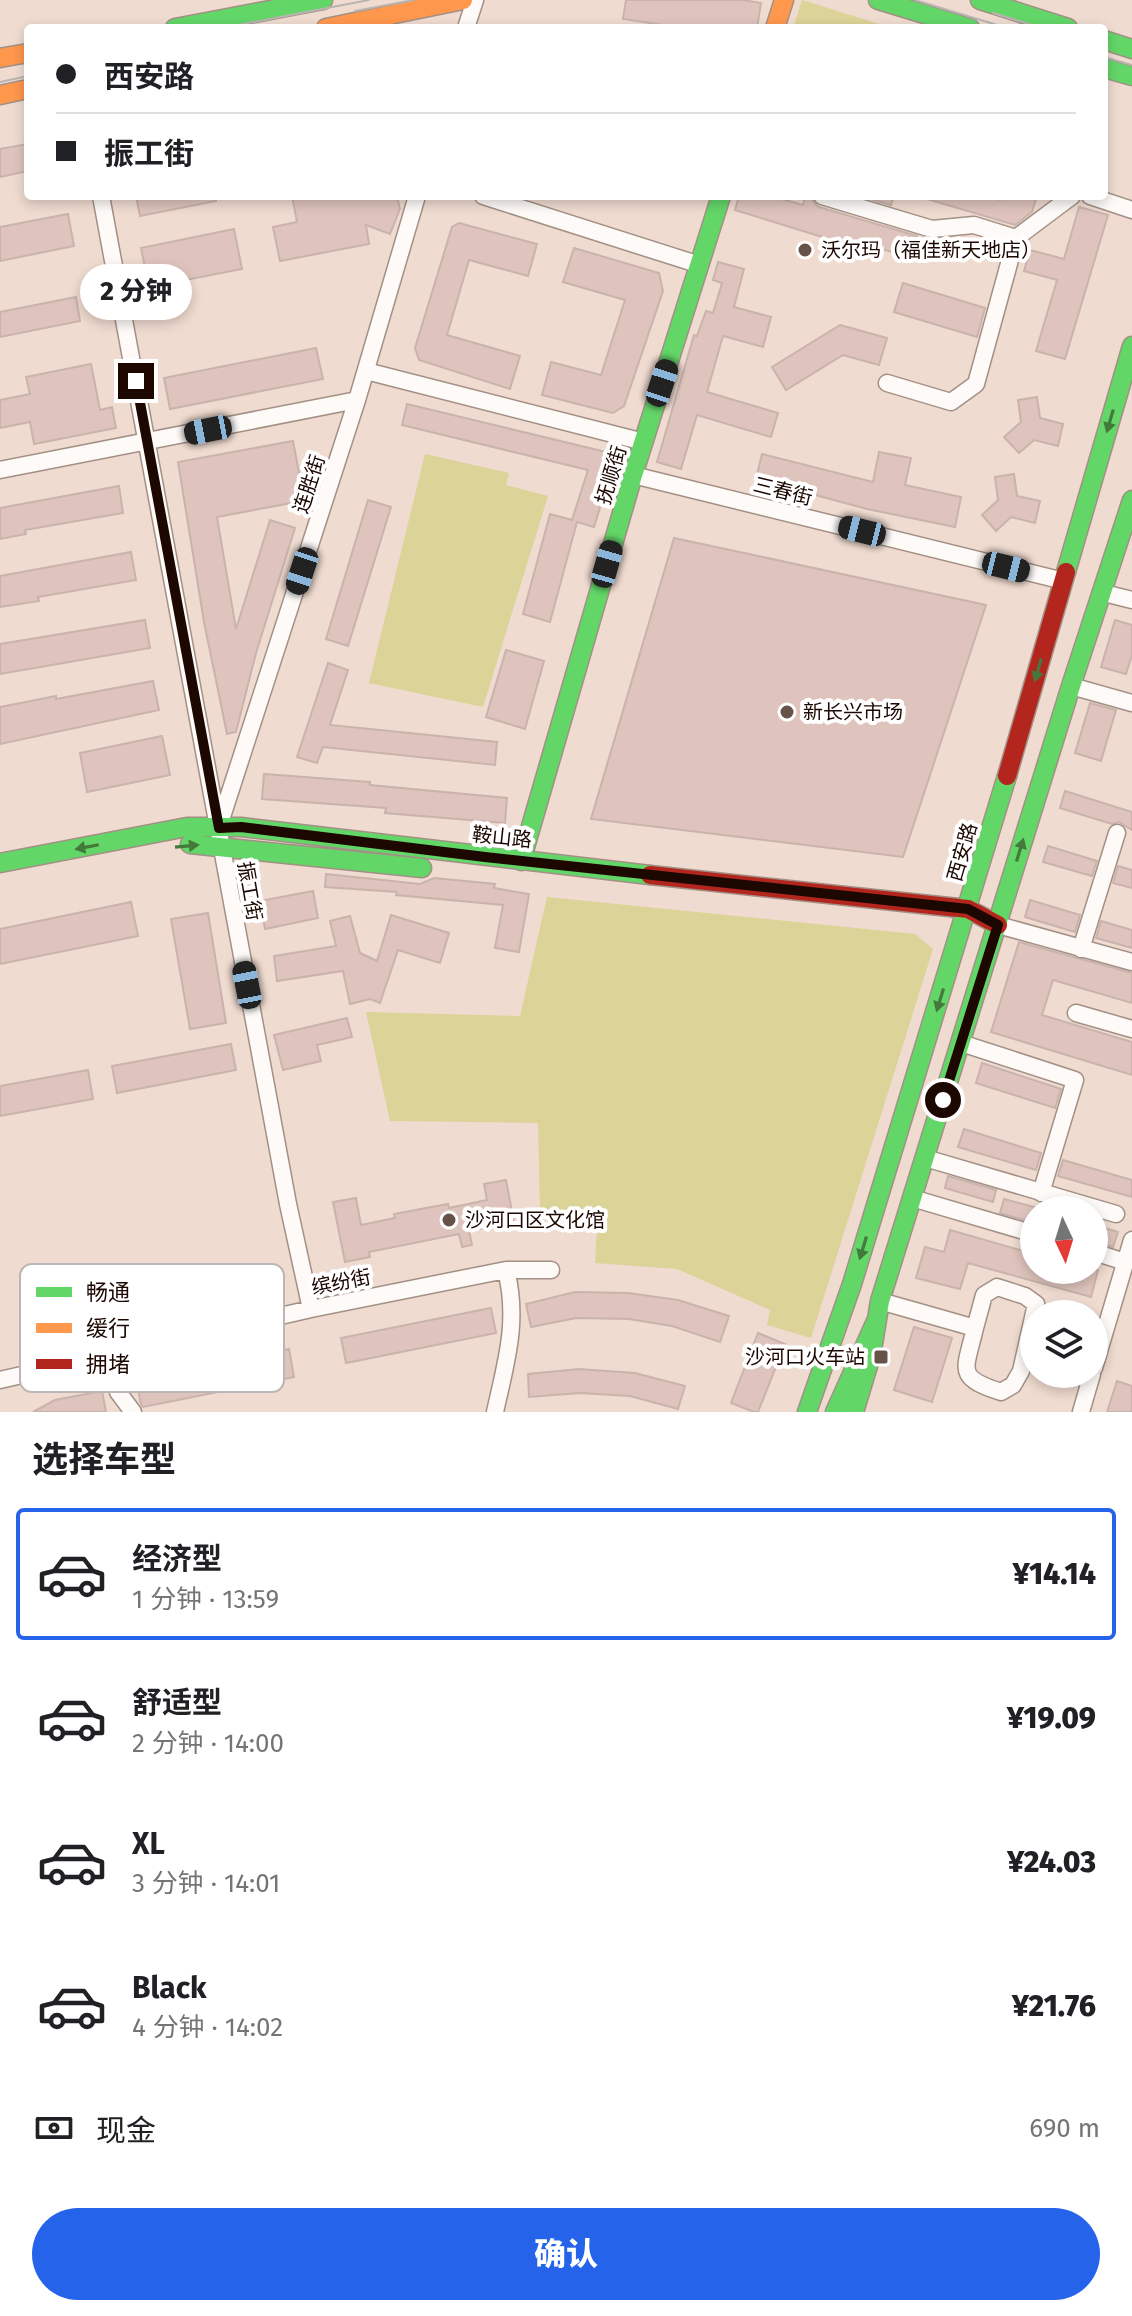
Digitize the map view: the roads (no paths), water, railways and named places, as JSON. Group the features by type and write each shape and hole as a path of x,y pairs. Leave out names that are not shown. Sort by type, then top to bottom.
{"main road":[{"path":"196,24 323,0"},
{"path":"346,24 463,0"},
{"path":"776,24 784,0"},
{"path":"878,0 957,24"},
{"path":"980,0 1055,24"},
{"path":"1108,41 1132,49"},
{"path":"0,58 24,54"},
{"path":"1108,69 1132,76"},
{"path":"0,95 24,90"},
{"name":"抚顺街","path":"521,861 633,475 720,200"},
{"name":"西安路","path":"807,1412 852,1284 966,917 1132,346"},
{"path":"838,1405 878,1310 1071,686 1132,500"},
{"name":"鞍山路","path":"0,863 187,827 220,837 439,870"},
{"name":"鞍山路","path":"0,880 189,844 220,837 241,827 966,917 998,925"},
{"name":"鞍山路","path":"552,882 966,917"},
{"path":"854,1412 871,1356 878,1310"}],"street":[{"path":"467,24 475,0"},
{"name":"振工街","path":"102,200 285,1188 311,1309"},
{"name":"连胜街","path":"220,837 366,371 416,200"},
{"path":"496,200 700,265"},
{"path":"835,200 932,229 974,225 1016,238"},
{"path":"887,383 951,402 976,384 1016,238 1067,200"},
{"path":"1102,200 1132,210"},
{"path":"366,371 644,442"},
{"path":"0,470 357,400"},
{"name":"三春街","path":"633,475 1064,581"},
{"path":"1104,593 1132,600"},
{"path":"1071,686 1132,703"},
{"path":"1081,949 1117,833"},
{"name":"鞍山路","path":"998,925 1132,962"},
{"path":"1076,1013 1132,1029"},
{"path":"961,1043 1075,1080 1041,1193"},
{"path":"925,1158 1116,1214"},
{"path":"912,1198 1020,1230"},
{"path":"1108,1332 1126,1284 1125,1262 1132,1240"},
{"path":"1108,1257 1125,1262"},
{"path":"495,1412 513,1334 513,1295 506,1270"},
{"name":"缤纷街","path":"284,1315 506,1270 551,1270"},
{"path":"1020,1373 1013,1385 1001,1392 973,1383 967,1376 968,1359 984,1295 997,1287 1030,1300"},
{"path":"878,1310 975,1328"},
{"name":"缤纷街","path":"0,1380 20,1376"},
{"path":"1081,1412 1088,1388"},
{"path":"118,1392 133,1412"}],"tram line":[{"path":"243,24 369,0"},
{"path":"355,11 414,0"},
{"path":"915,0 994,24"},
{"path":"993,13 1029,24"},
{"path":"1108,58 1132,65"},
{"path":"0,82 24,77"}],"place":[{"name":"沃尔玛（福佳新天地店）","path":"805,250"},
{"name":"新长兴市场","path":"787,712"},
{"name":"沙河口区文化馆","path":"449,1220"},
{"name":"沙河口火车站","path":"881,1357"}]}
